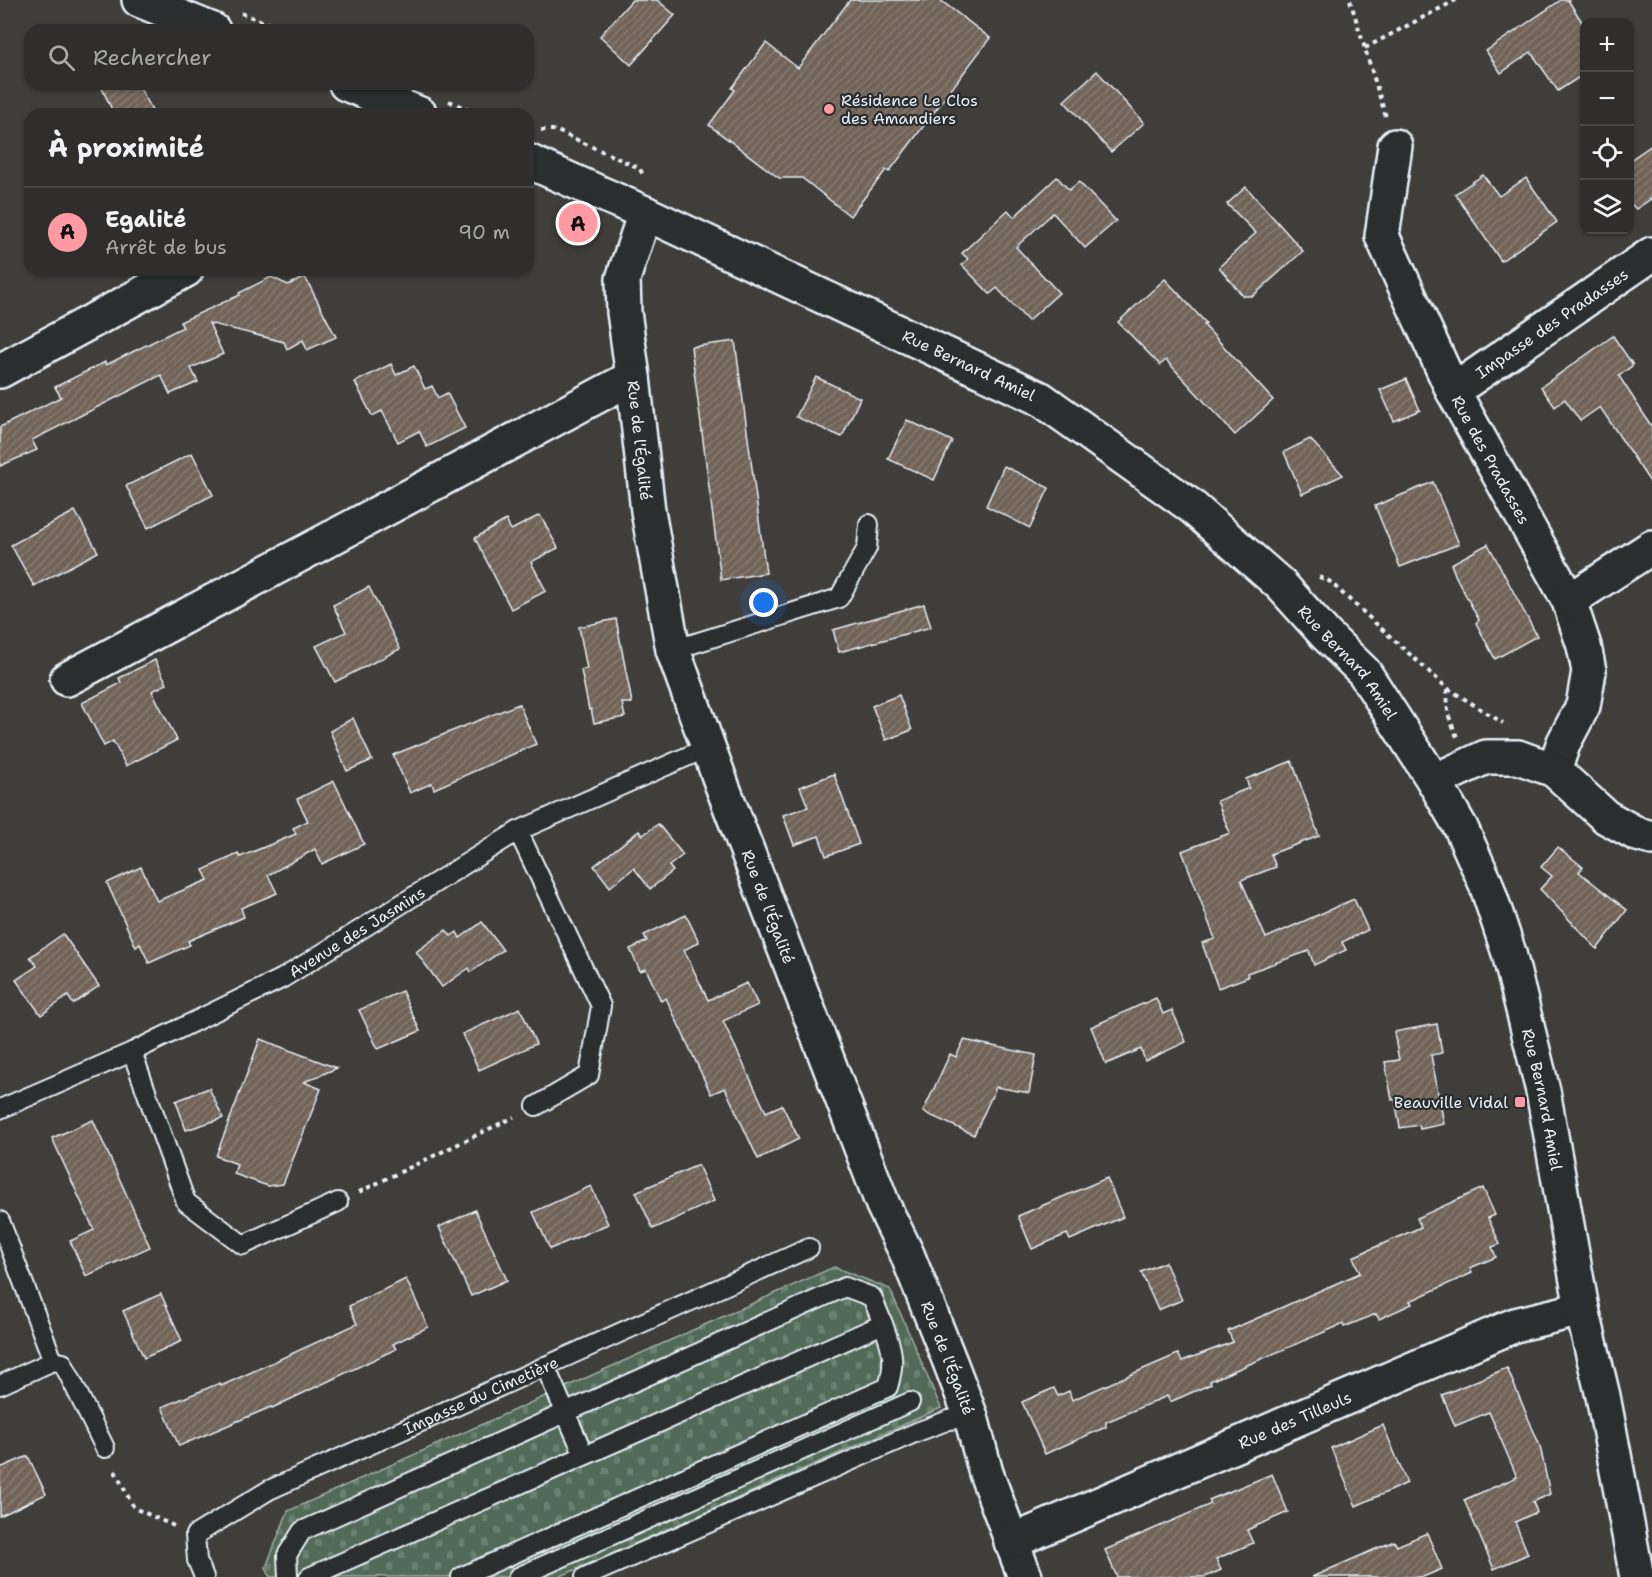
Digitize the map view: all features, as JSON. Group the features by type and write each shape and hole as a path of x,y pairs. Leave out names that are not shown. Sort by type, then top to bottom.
{"street":[{"path":"139,0 222,19"},
{"path":"361,90 405,108"},
{"name":"Rue des Pradasses","path":"1395,147 1382,236 1453,391 1569,601 1584,646 1589,671 1583,706 1564,742 1554,770"},
{"name":"Rue Bernard Amiel","path":"534,163 646,198 1041,399 1191,506 1281,585 1326,635 1364,672 1434,781 1461,828 1482,875 1509,953 1543,1091 1582,1309 1603,1396 1637,1577"},
{"name":"Rue de l'Égalité","path":"646,198 623,279 624,312 648,511 674,650 723,788 875,1183 907,1254 971,1417 986,1473 1025,1577"},
{"name":"Impasse des Pradasses","path":"1453,391 1652,254"},
{"path":"0,371 175,276"},
{"path":"67,679 633,377"},
{"path":"1569,601 1652,547"},
{"path":"1434,781 1486,757 1518,757 1554,770 1606,816 1637,834 1652,838"},
{"name":"Rue des Tilleuls","path":"1011,1542 1515,1325 1582,1309"}],"lane":[{"path":"674,650 839,598 867,548 869,525"},
{"name":"Avenue des Jasmins","path":"0,1109 132,1052 283,978 518,831 709,747"},
{"path":"518,831 601,1006 589,1075 537,1106"},
{"path":"132,1052 186,1202 243,1245 338,1202"},
{"path":"0,1221 53,1361"},
{"name":"Impasse du Cimetière","path":"195,1535 269,1490 809,1248"},
{"path":"288,1577 287,1555 302,1531 845,1287 872,1297 892,1351 892,1373 888,1388 461,1577"},
{"path":"309,1577 883,1323"},
{"path":"0,1385 53,1361 63,1363 105,1448"},
{"path":"545,1366 584,1455"},
{"path":"518,1577 910,1402"},
{"path":"585,1577 916,1432 949,1420 971,1417"},
{"path":"632,1501 641,1522"},
{"path":"195,1535 197,1560 204,1577"}],"path":[{"path":"1350,0 1395,147"},
{"path":"1365,48 1456,0"},
{"path":"222,19 251,24"},
{"path":"537,130 555,130 639,168 646,198"},
{"path":"1318,576 1329,581 1447,688 1509,727 1518,757"},
{"path":"1447,688 1448,714 1461,747"},
{"path":"338,1202 537,1106"},
{"path":"105,1448 134,1508 195,1535"}],"green space":[{"path":"834,1267 890,1289 941,1408 559,1577 270,1577 266,1567 288,1511"}],"building":[{"path":"632,0 657,0 675,15 631,65 600,36"},
{"name":"Résidence Le Clos des Amandiers","path":"850,0 940,0 990,38 889,172 886,170 850,216 802,178 779,178 709,125 735,90 732,88 766,43 798,68"},
{"path":"1561,0 1568,0 1580,19 1580,77 1558,91 1531,52 1501,73 1486,51"},
{"path":"1097,71 1144,123 1111,152 1064,101"},
{"path":"103,90 141,90 151,108 111,108"},
{"path":"1652,145 1652,198 1636,209 1634,207 1634,158"},
{"path":"1483,175 1499,196 1526,178 1557,222 1501,261 1455,194"},
{"path":"1057,177 1069,190 1079,182 1116,221 1085,248 1053,213 1016,247 1059,293 1028,321 997,288 990,294 962,265 968,259 962,253 1008,210 1014,217"},
{"path":"1246,187 1303,251 1253,296 1243,296 1219,267 1256,233 1227,204"},
{"path":"271,277 288,285 305,277 336,337 307,350 303,340 287,349 284,342 209,323 223,354 191,368 198,382 170,394 161,375 32,440 37,450 0,466 0,427 61,397 55,387 183,327 180,322 240,295 239,293"},
{"path":"1165,279 1273,400 1235,435 1166,360 1160,365 1118,322"},
{"path":"1613,336 1633,365 1619,376 1652,427 1652,485 1600,407 1580,421 1565,399 1555,407 1541,387"},
{"path":"735,341 766,573 721,580 691,347"},
{"path":"391,364 396,375 414,366 425,389 432,386 438,398 447,393 465,428 427,447 419,431 398,442 382,411 372,416 355,382"},
{"path":"816,377 860,398 842,437 796,417"},
{"path":"1406,379 1420,410 1394,421 1380,390"},
{"path":"907,420 952,441 934,480 888,459"},
{"path":"1310,439 1343,475 1302,494 1284,452"},
{"path":"192,453 213,495 148,528 126,486"},
{"path":"1004,466 1049,488 1030,528 986,506"},
{"path":"1433,482 1459,544 1400,567 1375,506"},
{"path":"75,511 98,552 34,586 11,545"},
{"path":"540,515 558,548 531,562 546,591 511,609 475,538 506,520 511,530"},
{"path":"1488,544 1537,636 1495,659 1476,623 1479,620 1451,564"},
{"path":"369,587 400,649 335,682 316,646 346,632 333,605"},
{"path":"924,604 931,627 839,652 833,630"},
{"path":"616,619 632,703 622,703 625,717 594,723 581,670 587,669 579,627"},
{"path":"155,660 167,684 152,691 177,740 126,766 113,741 104,746 82,703 121,683 119,678"},
{"path":"899,695 912,730 886,740 872,706"},
{"path":"519,704 536,744 434,789 432,783 410,793 393,755"},
{"path":"353,718 372,760 347,771 330,731"},
{"path":"1292,761 1319,836 1271,854 1276,867 1241,880 1266,938 1354,899 1368,930 1342,942 1346,950 1314,965 1309,951 1247,973 1248,977 1218,988 1202,943 1215,939 1182,851 1230,833 1217,801 1249,788 1246,779"},
{"path":"834,774 859,844 826,856 819,836 794,845 783,815 808,807 800,787"},
{"path":"334,781 364,844 322,864 315,849 268,875 277,893 241,908 244,917 188,941 190,945 149,963 140,944 136,947 107,883 141,867 157,901 208,880 203,870 238,854 240,857 296,834 293,828 308,821 297,799"},
{"path":"658,824 683,855 669,866 673,871 650,889 634,868 610,887 594,866 639,831 643,835"},
{"path":"1558,847 1583,867 1579,872 1627,910 1597,949 1540,889 1552,876 1541,867"},
{"path":"686,915 699,942 684,950 708,1000 747,983 758,1005 723,1021 766,1112 782,1105 799,1139 758,1159 725,1088 711,1094 666,998 661,1001 646,969 640,971 630,949 647,941 644,935"},
{"path":"482,922 503,950 471,972 469,968 442,987 416,952 446,930 451,936 457,932 460,938"},
{"path":"63,934 99,986 73,1004 68,996 41,1015 16,980 37,966 30,957"},
{"path":"402,991 420,1031 378,1049 359,1010"},
{"path":"1156,998 1163,1014 1172,1010 1186,1042 1145,1061 1141,1049 1106,1064 1091,1027"},
{"path":"520,1008 536,1044 479,1070 462,1034"},
{"path":"1437,1024 1442,1053 1431,1055 1444,1124 1420,1129 1419,1125 1400,1128 1385,1062 1399,1060 1394,1032"},
{"path":"260,1039 337,1068 304,1082 321,1089 283,1184 268,1186 234,1174 237,1164 216,1156"},
{"path":"964,1040 1036,1055 1029,1093 996,1087 974,1135 923,1112 950,1054 956,1057"},
{"path":"209,1088 223,1118 186,1130 176,1101"},
{"path":"93,1120 150,1247 86,1276 70,1241 94,1230 52,1138"},
{"path":"698,1165 714,1201 653,1229 636,1192"},
{"path":"1107,1178 1123,1217 1070,1240 1067,1234 1032,1249 1018,1216"},
{"path":"591,1186 608,1224 550,1249 533,1212"},
{"path":"1483,1188 1495,1215 1488,1218 1500,1244 1492,1247 1496,1257 1470,1268 1472,1273 1410,1301 1412,1304 1379,1319 1376,1314 1344,1327 1343,1324 1210,1381 1211,1384 1170,1402 1167,1396 1106,1422 1106,1427 1045,1454 1022,1402 1054,1388 1058,1396 1069,1391 1072,1400 1178,1354 1182,1361 1233,1342 1228,1331 1360,1273 1353,1257 1421,1227 1417,1218"},
{"path":"475,1210 507,1280 471,1296 439,1227"},
{"path":"1165,1262 1182,1300 1158,1310 1141,1272"},
{"path":"406,1279 428,1327 393,1344 396,1349 272,1408 179,1446 162,1407 220,1383 221,1386 357,1324 349,1306"},
{"path":"161,1294 182,1341 144,1358 123,1311"},
{"path":"1507,1368 1540,1446 1550,1494 1533,1502 1537,1512 1515,1522 1528,1554 1494,1569 1464,1500 1517,1477 1489,1412 1455,1426 1442,1395"},
{"path":"1383,1425 1407,1483 1356,1506 1331,1448"},
{"path":"28,1456 46,1494 0,1516 0,1468"},
{"path":"1272,1474 1288,1512 1247,1530 1253,1543 1216,1559 1221,1570 1205,1577 1117,1577 1105,1550 1211,1504 1209,1500"},
{"path":"1427,1533 1442,1569 1423,1577 1312,1577 1394,1541 1397,1546"}],"place":[{"name":"Résidence Le Clos des Amandiers","path":"829,109"},
{"name":"Egalité","path":"578,223"},
{"name":"Beauville Vidal","path":"1520,1102"}]}
